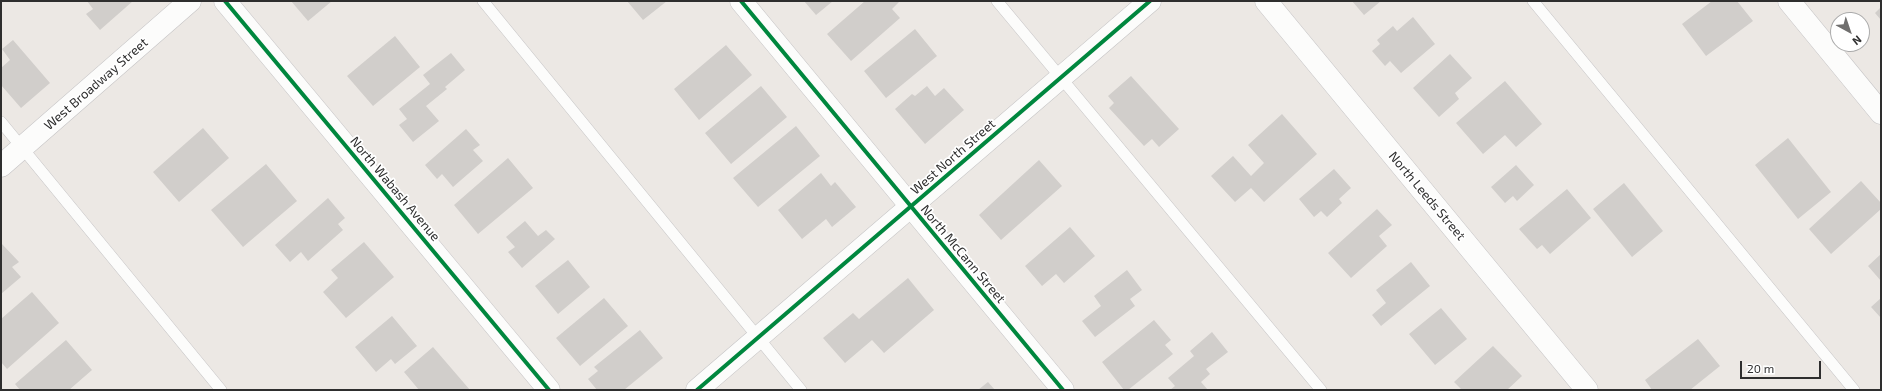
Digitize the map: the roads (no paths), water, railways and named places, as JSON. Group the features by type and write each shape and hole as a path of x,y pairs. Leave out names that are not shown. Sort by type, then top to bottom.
{"street":[{"name":"West Broadway Street","path":"1,166 190,1"},
{"name":"North Wabash Avenue","path":"225,1 549,390"},
{"name":"North McCann Street","path":"741,1 1063,390"},
{"name":"West North Street","path":"697,390 1150,1"},
{"name":"North Leeds Street","path":"1266,1 1587,390"},
{"path":"1789,1 1881,113"}],"lane":[{"path":"483,1 802,390"},
{"path":"997,1 1321,390"},
{"path":"1533,1 1854,390"},
{"path":"1,122 222,390"}]}
